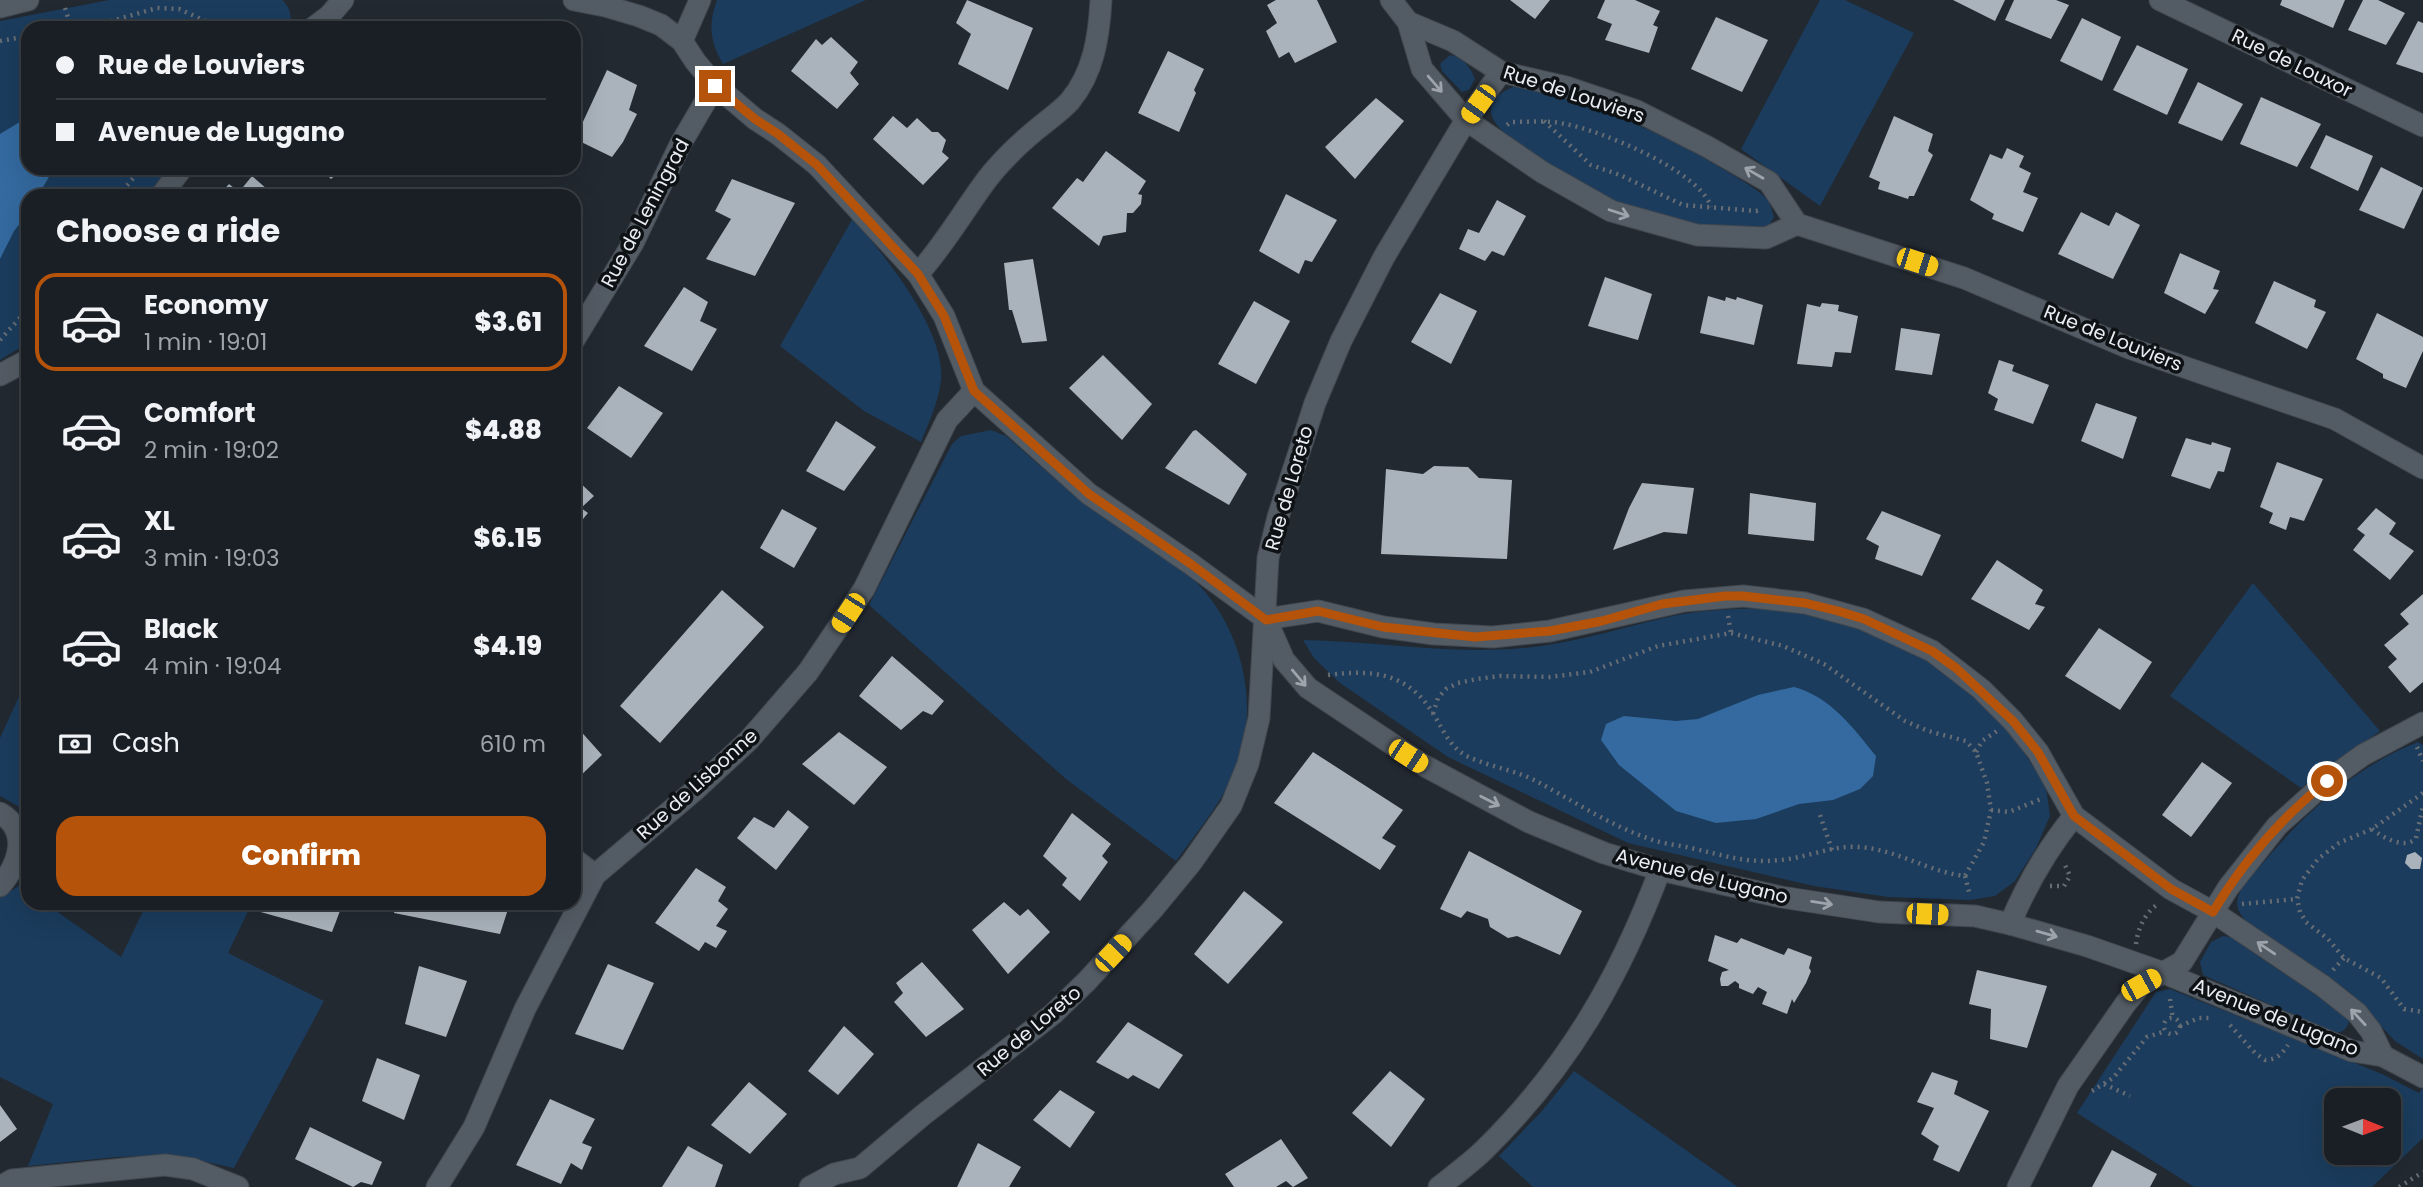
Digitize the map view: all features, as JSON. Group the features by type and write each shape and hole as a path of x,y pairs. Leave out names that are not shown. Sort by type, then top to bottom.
{"street":[{"path":"0,7 28,0"},
{"path":"322,21 343,0"},
{"name":"Avenue de Lugano","path":"574,0 605,5 639,16 660,25 682,41 715,86 817,165 918,274 944,316 974,391 1089,494 1191,564 1266,620 1284,660 1308,688 1425,766 1530,822 1604,853 1660,870 1781,897 1879,912 1975,916 2010,924 2129,960 2167,981 2352,1051 2383,1056 2423,1077"},
{"path":"682,41 700,0"},
{"path":"918,274 937,253 988,177 1069,101 1085,78 1098,39 1101,0"},
{"name":"Rue de Louviers","path":"1391,0 1408,22 1422,69 1466,120 1542,172 1611,211 1697,235 1766,238 1797,225"},
{"name":"Rue de Louxor","path":"2160,0 2423,126"},
{"name":"Rue de Louviers","path":"1408,22 1453,41 1501,72 1566,87 1637,111 1706,146 1769,183 1797,225 1964,278 2129,348 2335,419 2423,468"},
{"name":"Rue de Loreto","path":"810,1187 834,1174 859,1177 1062,1006 1153,909 1191,863 1231,806 1248,764 1259,718 1268,558 1278,516 1319,392 1371,280 1406,218 1466,120 1501,72"},
{"name":"Rue de Leningrad","path":"581,328 633,243 680,145 715,86"},
{"path":"0,375 21,364"},
{"name":"Rue de Lisbonne","path":"581,900 594,875 695,790 749,740 808,671 864,589 947,420 974,391"},
{"name":"Avenue de Lugano","path":"1266,620 1318,611 1383,627 1434,634 1493,637 1550,631 1602,621 1662,604 1743,596 1805,603 1864,619 1932,651 1981,689 2013,721 2038,752 2074,816 2171,889 2213,912 2323,986 2357,1013 2371,1031 2383,1056"},
{"path":"2018,1187 2060,1100 2126,1003 2141,985 2167,981 2251,857 2277,826 2305,799 2363,755 2423,723"},
{"path":"0,813 8,818 17,831 20,844 18,858 11,873 0,886"},
{"path":"2010,924 2020,900 2060,833 2074,816"},
{"path":"581,865 594,875"},
{"path":"1439,1187 1483,1151 1524,1107 1568,1052 1599,1006 1627,952 1660,870"},
{"name":"Rue de Lisbonne","path":"437,1187 474,1127 525,1009 576,910"},
{"path":"0,1187 12,1180 165,1165 193,1170 238,1187"}],"path":[{"path":"65,8 68,21"},
{"path":"112,21 157,8 179,9 203,21"},
{"path":"0,41 21,37"},
{"path":"1711,206 1708,198 1679,172 1649,155 1591,130 1544,121 1591,164 1683,205 1756,211 1765,208"},
{"path":"124,189 136,175"},
{"path":"0,341 21,317"},
{"path":"1317,677 1384,674 1403,682 1419,696 1458,752 1476,761 1508,769 1535,780 1650,839 1747,862 1780,860 1855,846 1881,849 1945,873 1965,876 1984,842 1992,810 1987,783 1976,752 1966,741 1928,731 1906,721 1808,655 1731,632 1658,646 1590,672 1550,677 1500,676 1458,683 1438,698 1433,714"},
{"path":"1976,752 1982,741 2013,721"},
{"path":"1992,810 2008,811 2033,803 2060,789"},
{"path":"2423,793 2372,829 2339,844 2318,859 2302,880 2297,899 2306,922 2328,939 2343,958 2381,978 2404,1009 2423,1012"},
{"path":"2372,829 2399,843 2413,842 2423,806"},
{"path":"1820,815 1832,850"},
{"path":"2129,960 2136,949 2142,923 2151,909 2165,899 2171,889"},
{"path":"2238,905 2297,899"},
{"path":"2167,981 2173,1019 2180,1026"},
{"path":"2060,1100 2081,1098 2113,1078 2147,1037 2166,1031 2175,1034 2180,1026 2199,1018 2219,1019"},
{"path":"2166,1031 2166,1021 2173,1019"},
{"path":"2228,1024 2264,1060 2276,1058 2287,1046"},
{"path":"2103,1083 2130,1096"},
{"path":"2399,1187 2423,1172"}],"shaded area":[{"path":"109,0 282,0 291,17 291,21 21,21 21,175 163,175 152,189 21,189 21,347 0,360 0,21"},
{"path":"717,0 866,0 723,64 715,48 712,33 712,17"},
{"path":"1820,0 1845,0 1914,33 1820,206 1741,149"},
{"path":"1450,55 1463,61 1471,71 1475,79 1469,90 1462,92 1442,71 1440,64"},
{"path":"1515,86 1568,99 1619,117 1668,139 1755,189 1767,200 1774,217 1767,229 1693,224 1632,208 1593,190 1527,152 1496,124 1491,112 1493,102 1503,92"},
{"path":"21,121 21,175 50,175 42,189 21,189 21,222 0,259 0,134"},
{"path":"853,218 911,294 934,339 940,361 941,381 921,442 864,411 780,346"},
{"path":"991,430 1006,436 1083,502 1195,581 1212,600 1236,646 1247,697 1242,749 1222,796 1176,861 1066,779 869,605 952,444 961,436"},
{"path":"2253,583 2380,731 2301,788 2170,696"},
{"path":"1765,608 1812,615 1915,648 1996,717 2022,749 2046,787 2050,816 2036,848 2015,881 1995,896 1970,900 1888,897 1814,886 1628,843 1448,757 1340,683 1314,658 1303,640 1495,650 1576,640 1689,613"},
{"path":"1794,687 1830,706 1850,724 1876,756 1873,776 1860,789 1833,800 1799,804 1756,819 1716,823 1676,811 1619,765 1601,740 1606,724 1624,716 1676,721 1698,719 1758,695"},
{"path":"21,692 21,811 18,806 0,796 0,738"},
{"path":"2418,742 2423,745 2423,1059 2395,1041 2348,991 2246,921 2237,904 2240,892 2249,879 2314,809 2374,764"},
{"path":"20,885 21,910 55,910 121,957 144,910 249,910 228,953 324,1001 234,1168 176,1155 116,1157 28,1166 53,1104 0,1077 0,898"},
{"path":"2223,936 2230,937 2344,1014 2349,1022 2345,1029 2335,1033 2203,975 2200,962 2211,942"},
{"path":"2170,989 2382,1074 2419,1093 2423,1088 2423,1138 2401,1159 2401,1088 2324,1088 2324,1166 2394,1166 2372,1187 2194,1187 2077,1113 2156,992"},
{"path":"1574,1071 1738,1187 1533,1187 1499,1156 1542,1111"}],"building":[{"path":"967,0 1033,28 1008,90 958,64 971,34 956,23"},
{"path":"1276,0 1317,0 1337,42 1295,63 1289,52 1279,58 1266,31 1277,23 1267,5"},
{"path":"1510,0 1550,0 1535,19"},
{"path":"1605,0 1635,0 1660,11 1653,25 1658,27 1649,53 1605,40 1612,24 1597,18"},
{"path":"1953,0 2005,0 1995,21"},
{"path":"2014,0 2056,0 2069,5 2051,39 2005,20"},
{"path":"2282,0 2345,0 2333,28 2280,5"},
{"path":"2363,0 2378,0 2405,13 2386,45 2348,30"},
{"path":"1716,17 1768,40 1742,92 1691,69"},
{"path":"2082,18 2121,37 2102,81 2060,61"},
{"path":"2418,21 2423,23 2423,73 2396,64"},
{"path":"831,37 858,62 850,73 859,84 837,109 791,71 816,39 822,45"},
{"path":"2137,45 2188,69 2167,115 2113,90"},
{"path":"1168,51 1204,69 1179,132 1138,113"},
{"path":"607,70 637,85 629,110 637,114 612,157 581,142 581,126"},
{"path":"2198,82 2243,104 2222,141 2178,123"},
{"path":"2261,97 2321,124 2297,167 2240,144"},
{"path":"1376,98 1404,121 1355,179 1325,147"},
{"path":"893,116 907,128 917,118 946,140 942,152 949,158 923,185 873,139"},
{"path":"1894,116 1933,134 1928,151 1933,155 1914,196 1909,196 1908,199 1878,189 1880,182 1869,177"},
{"path":"2326,135 2373,156 2358,191 2310,168"},
{"path":"2007,148 2024,156 2019,167 2031,173 2023,192 2038,198 2023,232 1992,219 1994,214 1970,200 1990,154 2002,159"},
{"path":"1106,151 1146,181 1138,194 1142,195 1141,204 1133,213 1127,213 1126,232 1103,236 1099,246 1052,208 1077,178 1083,182"},
{"path":"2381,167 2423,188 2404,229 2359,210"},
{"path":"252,176 267,189 241,189"},
{"path":"732,179 795,203 755,276 706,259 731,219 715,211"},
{"path":"1286,194 1337,220 1312,262 1305,260 1299,274 1259,251"},
{"path":"1497,200 1526,216 1504,256 1492,251 1485,261 1459,249 1468,229 1479,233"},
{"path":"2081,212 2109,226 2116,212 2140,225 2113,279 2058,254"},
{"path":"2180,253 2220,271 2213,289 2219,290 2205,314 2164,293"},
{"path":"1033,259 1047,341 1022,343 1012,310 1009,310 1004,263"},
{"path":"1605,277 1652,294 1638,340 1588,326"},
{"path":"2274,281 2316,300 2314,307 2326,312 2307,349 2255,323"},
{"path":"684,287 708,302 700,321 717,329 692,371 644,346"},
{"path":"1440,293 1477,311 1451,364 1411,342"},
{"path":"1708,296 1725,301 1726,297 1736,300 1737,297 1763,305 1754,345 1700,333"},
{"path":"1254,301 1290,321 1256,384 1218,364"},
{"path":"1822,303 1839,305 1838,311 1858,316 1851,353 1835,352 1832,367 1797,364 1807,304 1820,307"},
{"path":"2377,313 2423,337 2423,351 2406,388 2383,378 2383,374 2356,359"},
{"path":"1901,328 1940,334 1932,375 1895,370"},
{"path":"1103,355 1152,404 1122,440 1069,388"},
{"path":"1999,360 2014,365 2012,371 2049,385 2033,424 1994,410 1998,399 1988,393"},
{"path":"619,386 663,413 631,458 587,428"},
{"path":"2096,403 2137,417 2123,459 2081,441"},
{"path":"836,421 876,447 844,491 806,471"},
{"path":"1196,430 1247,474 1229,505 1165,468"},
{"path":"2186,438 2231,448 2224,472 2218,471 2210,489 2171,476"},
{"path":"2277,462 2323,479 2304,521 2290,517 2286,530 2269,523 2273,513 2260,507"},
{"path":"1434,466 1468,467 1479,478 1512,480 1507,559 1381,554 1386,469 1423,474"},
{"path":"1642,483 1694,488 1687,534 1664,532 1613,550 1629,508"},
{"path":"581,484 594,496 581,508"},
{"path":"1750,493 1816,503 1814,541 1748,534"},
{"path":"581,508 588,513 581,522"},
{"path":"2376,508 2396,523 2389,534 2414,551 2390,580 2353,550 2365,535 2357,529"},
{"path":"782,509 817,528 794,568 760,548"},
{"path":"1882,511 1941,535 1922,576 1875,559 1879,546 1866,539"},
{"path":"1997,560 2043,590 2035,604 2045,607 2029,630 1971,599"},
{"path":"722,590 764,627 660,743 620,706"},
{"path":"2423,594 2423,682 2410,693 2388,667 2397,659 2384,645 2409,624 2400,614"},
{"path":"2099,628 2152,662 2120,710 2065,676"},
{"path":"892,656 944,701 932,715 923,711 901,730 859,696"},
{"path":"581,731 602,755 581,775"},
{"path":"839,732 887,767 854,805 802,764"},
{"path":"1313,752 1403,810 1382,838 1396,846 1380,870 1274,803"},
{"path":"2202,762 2232,783 2191,837 2162,815"},
{"path":"788,810 809,827 776,870 737,838 754,817 774,828"},
{"path":"1072,813 1111,844 1102,856 1108,862 1080,901 1062,885 1067,878 1043,856"},
{"path":"1469,851 1582,911 1560,955 1517,936 1508,938 1490,927 1488,919 1467,911 1461,918 1440,909"},
{"path":"2415,852 2422,858 2420,869 2411,869 2405,863 2407,855"},
{"path":"696,868 726,887 718,901 728,909 716,926 727,931 716,948 705,942 699,951 655,923"},
{"path":"1244,891 1283,922 1228,984 1194,954"},
{"path":"1004,902 1020,916 1028,909 1050,932 1008,974 972,930"},
{"path":"258,910 340,910 332,932"},
{"path":"395,910 508,910 500,934 394,913"},
{"path":"1715,935 1737,943 1741,938 1784,955 1788,948 1812,957 1809,968 1811,971 1806,983 1794,1003 1792,999 1787,1014 1762,1004 1767,992 1758,987 1753,994 1739,988 1735,981 1728,986 1721,986 1722,972 1729,970 1708,961"},
{"path":"922,962 964,1009 926,1037 894,1002 903,993 896,983"},
{"path":"608,964 654,983 623,1050 575,1034"},
{"path":"419,966 467,981 446,1037 405,1024"},
{"path":"1977,970 2047,986 2027,1048 1990,1039 1991,1009 1969,1004"},
{"path":"1128,1022 1183,1055 1159,1089 1133,1075 1128,1079 1096,1062"},
{"path":"844,1026 874,1054 838,1095 808,1071"},
{"path":"377,1058 420,1075 404,1120 362,1101"},
{"path":"1390,1071 1425,1099 1391,1147 1352,1113"},
{"path":"1932,1072 1958,1081 1954,1094 1989,1111 1959,1172 1933,1160 1939,1146 1921,1134 1934,1108 1917,1102"},
{"path":"749,1082 787,1114 750,1154 711,1125"},
{"path":"1060,1090 1095,1112 1070,1148 1033,1120"},
{"path":"550,1099 595,1119 582,1143 592,1147 582,1170 571,1163 561,1184 516,1165"},
{"path":"0,1105 17,1129 0,1142"},
{"path":"310,1127 382,1162 372,1185 361,1182 353,1187 295,1159"},
{"path":"1281,1139 1308,1178 1293,1187 1286,1181 1276,1187 1234,1187 1225,1174"},
{"path":"978,1143 1021,1167 1009,1187 957,1187"},
{"path":"688,1146 723,1165 715,1187 662,1187"},
{"path":"2112,1150 2157,1174 2150,1187 2092,1187"}],"route":[{"path":"715,86 817,165 918,274 944,316 974,391 1089,494 1191,564 1266,620 1318,611 1383,627 1434,634 1493,637 1550,631 1602,621 1662,604 1725,596 1805,603 1864,619 1932,651 1956,668 2013,721 2038,752 2074,816 2171,889 2213,912 2251,857 2277,826 2327,781"}]}
